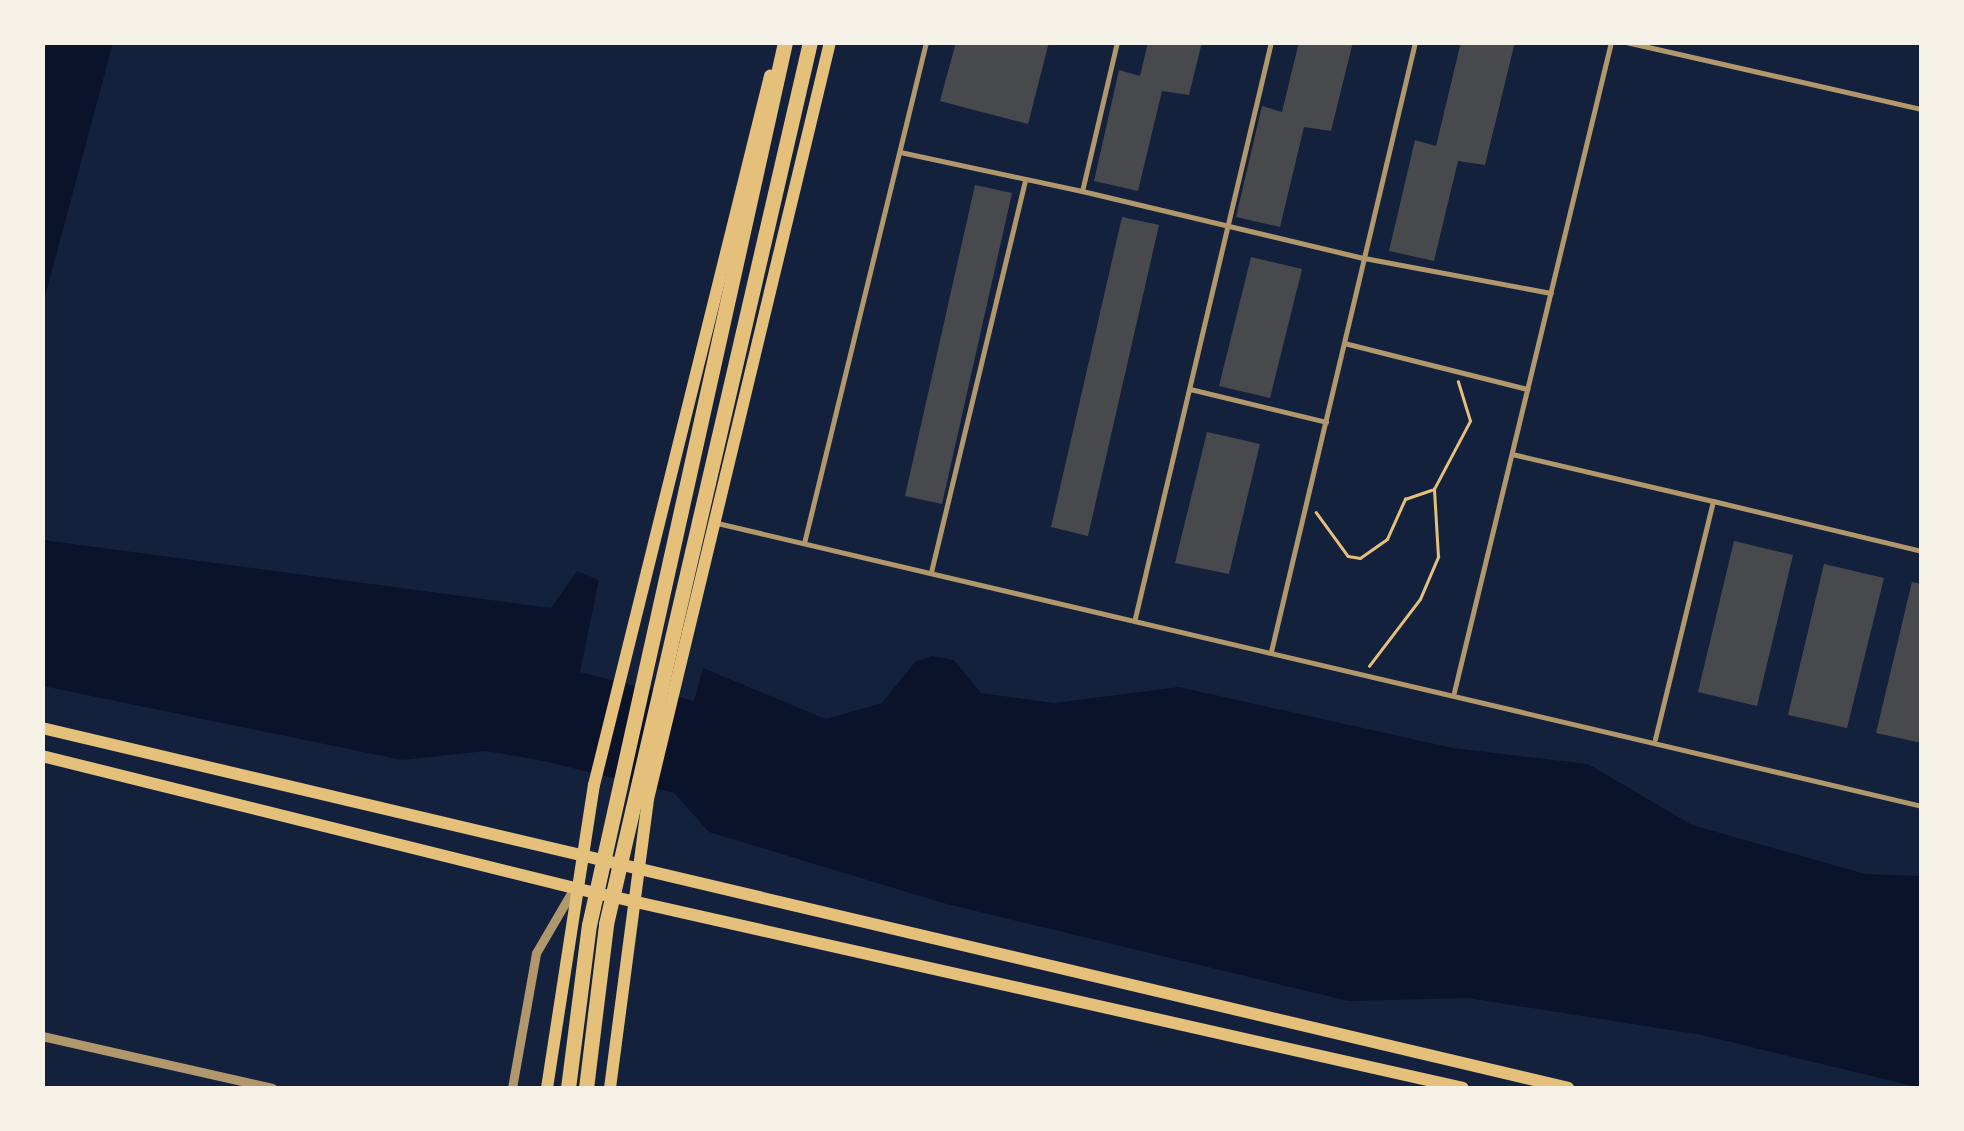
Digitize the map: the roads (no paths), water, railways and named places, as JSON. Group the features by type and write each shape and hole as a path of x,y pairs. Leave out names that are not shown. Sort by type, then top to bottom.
{"highway":[{"path":"568,1088 589,925 782,42"},
{"path":"586,1088 606,924 810,42"}],"main road":[{"path":"547,1088 574,888 594,785 782,42"},
{"path":"610,1088 648,798 830,42"},
{"path":"42,728 637,864 1568,1088"},
{"path":"42,756 574,888 1463,1088"}],"street":[{"path":"512,1088 536,953 574,888"},
{"path":"42,1036 272,1088"}],"lane":[{"path":"804,543 926,42"},
{"path":"1082,191 1117,42"},
{"path":"1135,618 1271,42"},
{"path":"1272,650 1415,42"},
{"path":"1454,692 1611,42"},
{"path":"1626,42 1922,109"},
{"path":"900,152 1364,258 1551,293"},
{"path":"931,572 1024,179"},
{"path":"1344,343 1527,388"},
{"path":"1190,389 1326,422"},
{"path":"1512,454 1922,551"},
{"path":"1654,740 1713,501"},
{"path":"714,523 1454,692 1922,806"}],"water":[{"path":"47,43 113,43 43,304 42,63"},
{"path":"43,540 551,608 577,571 599,580 580,672 694,701 703,668 826,719 882,703 915,662 932,656 954,660 981,693 1054,703 1179,687 1453,748 1588,764 1692,825 1865,874 1921,876 1921,1088 1702,1035 1468,998 1348,1001 943,903 709,832 674,793 544,761 486,751 402,760 43,686"}]}
